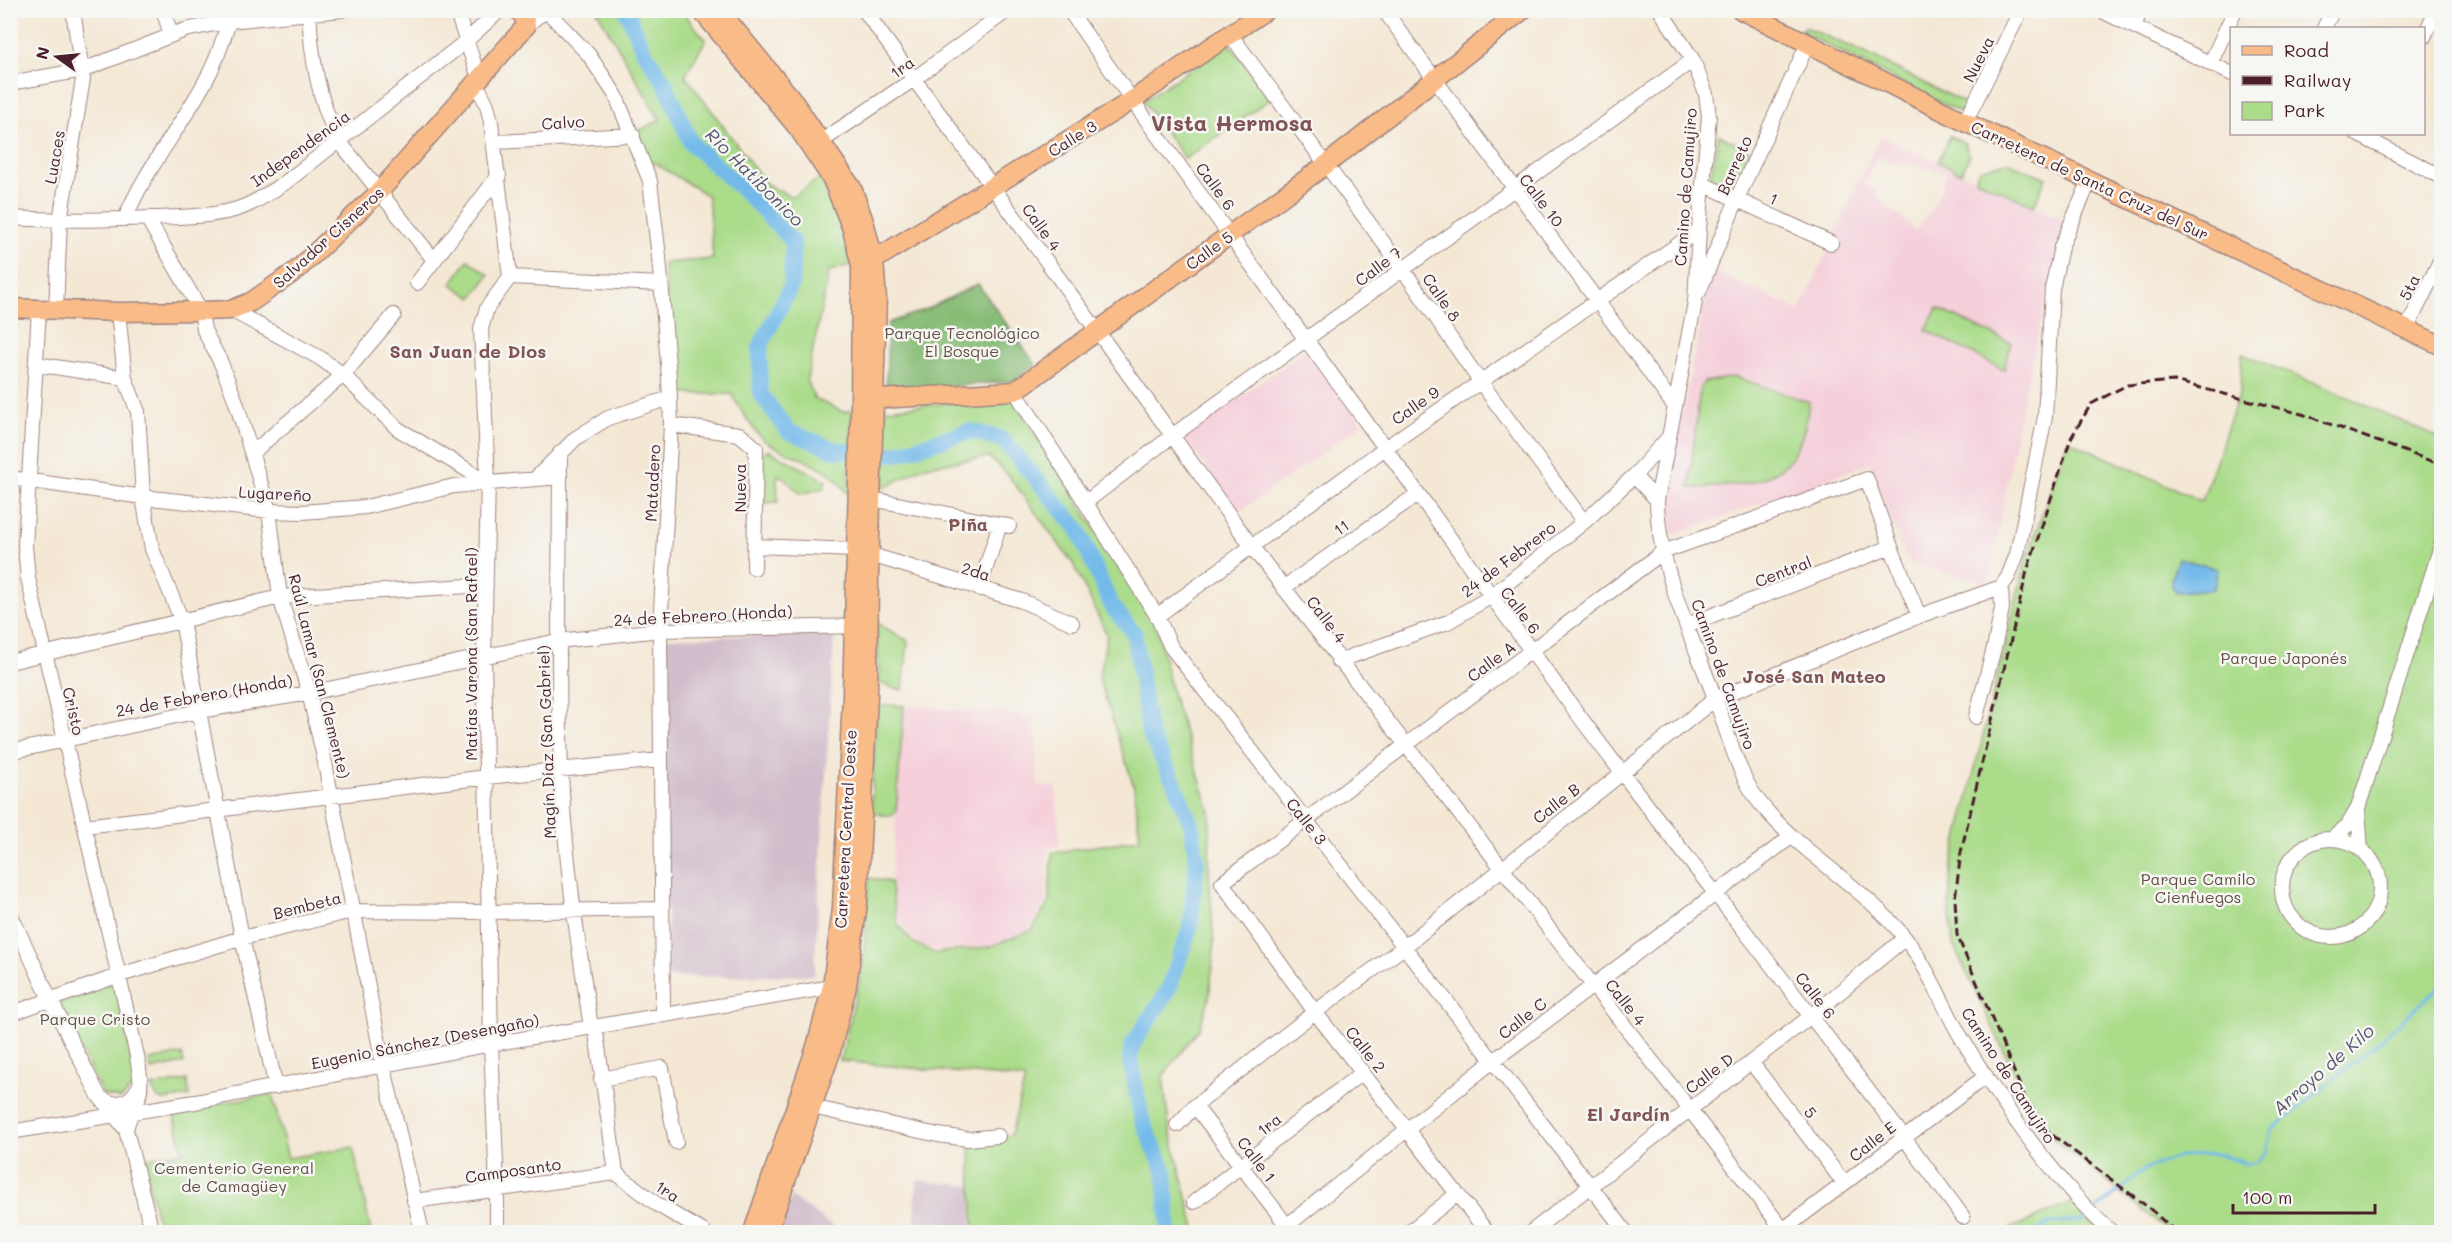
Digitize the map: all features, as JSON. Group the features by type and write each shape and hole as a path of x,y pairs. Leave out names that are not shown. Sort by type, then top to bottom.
{"main road":[{"name":"Carretera Central Oeste","path":"701,10 728,18 798,128 817,144 852,188 864,221 874,260 877,299 868,406"},
{"name":"Calle 3","path":"874,260 993,189 1131,101 1266,10"},
{"name":"Calle 5","path":"1015,391 1327,164 1523,10"},
{"name":"Carretera de Santa Cruz del Sur","path":"1747,12 1965,122 2442,346"},
{"name":"Salvador Cisneros","path":"10,308 118,312 201,311 231,310 251,302 297,270 378,193 476,83 522,18"},
{"name":"Carretera Central Oeste","path":"768,1233 839,986 842,908 855,820 868,406 861,266 852,228 817,144"},
{"path":"868,406 1015,391"},
{"name":"Carretera Central Oeste","path":"753,1233 806,1106"}],"street":[{"name":"Luaces","path":"47,309 78,117 83,70 73,10"},
{"path":"163,10 171,34"},
{"path":"10,83 83,70 125,55 171,34 229,21 342,10"},
{"path":"456,10 476,83 487,105 495,142 510,277 661,284"},
{"name":"Independencia","path":"10,218 60,221 125,219 200,216 235,210 260,199 286,182 465,42 500,10"},
{"name":"Calle 4","path":"864,10 1251,547 1338,661 1502,867 1783,1232"},
{"name":"1ra","path":"817,144 914,79 1008,10"},
{"name":"Calle 6","path":"1069,10 1131,101 1231,234 1490,597 1621,772 1904,1136 1963,1217"},
{"name":"Calle 10","path":"1384,10 1675,407"},
{"name":"Camino de Camujiro","path":"1660,10 1693,60 1704,86 1709,116 1695,302 1657,500 1658,526 1663,552 1687,625 1744,777 1763,807 1791,837 1860,895 1905,938 1986,1076 2033,1146 2098,1221 2112,1233"},
{"name":"Nueva","path":"1965,122 2021,10"},
{"path":"2100,10 2230,73"},
{"path":"2134,26 2141,10"},
{"path":"2210,64 2235,10"},
{"path":"2324,27 2333,10"},
{"path":"2425,35 2436,10"},
{"path":"309,12 316,80 328,120 339,141 378,193 434,261"},
{"name":"Matadero","path":"522,18 548,12 589,55 616,96 650,181 659,257 671,425 660,630 660,909 663,1015"},
{"path":"125,219 134,196 207,79 219,53 229,21"},
{"name":"Calle 8","path":"1230,33 1584,522"},
{"name":"Barreto","path":"1695,302 1737,199 1808,43"},
{"name":"Calle 7","path":"1086,502 1172,436 1307,340 1402,268 1693,60"},
{"name":"Calvo","path":"495,142 633,135"},
{"path":"2375,137 2442,177"},
{"path":"417,283 499,175"},
{"path":"1976,717 2002,608 2001,587 2008,577 2017,554 2043,427 2052,289 2061,247 2090,180"},
{"name":"1","path":"1703,184 1832,243"},
{"name":"Raúl Lamar (San Clemente)","path":"147,218 201,311 204,330 221,363 236,402 269,511 280,597 309,693 332,797 383,1064 422,1233"},
{"name":"Calle 9","path":"1157,616 1479,380 1699,230"},
{"name":"5ta","path":"2406,330 2442,257"},
{"name":"Matías Varona (San Rafael)","path":"497,1233 490,1044 484,656 488,482 481,329 487,308 510,277"},
{"name":"Cristo","path":"47,309 36,364 25,546 28,578 120,975 140,1077 139,1095 126,1130"},
{"path":"231,310 320,358 343,375 398,429 488,482"},
{"path":"118,312 125,378 138,412 143,497 152,549 182,621 242,938 276,1087"},
{"path":"252,453 343,375 394,315"},
{"path":"36,364 125,378"},
{"name":"Calle 3","path":"1015,391 1157,616 1171,647 1626,1233"},
{"path":"537,478 576,438 608,418 670,398"},
{"name":"Nueva","path":"671,425 739,434 756,448 754,568"},
{"name":"24 de Febrero","path":"1338,661 1448,622 1490,597 1584,522 1634,476 1668,438"},
{"name":"Magín Díaz (San Gabriel)","path":"560,453 558,641 561,771 573,910 616,1173"},
{"path":"1634,476 1657,500"},
{"name":"Lugareño","path":"10,478 143,497 269,511 342,510 366,507 454,486 560,477"},
{"name":"Calle A","path":"1222,884 1663,552 1867,479 1891,547"},
{"name":"11","path":"1282,588 1418,494"},
{"path":"867,495 1004,525 979,589"},
{"path":"2332,839 2348,825 2358,808 2442,543"},
{"path":"10,548 25,546"},
{"path":"755,546 863,552"},
{"path":"1891,547 1919,616"},
{"name":"Central","path":"1687,625 1891,547"},
{"name":"2da","path":"863,552 1022,601 1072,623"},
{"path":"10,662 280,597 486,585"},
{"name":"Calle B","path":"1177,1125 1195,1106 1404,946 1715,699 1919,616 2001,587"},
{"name":"24 de Febrero (Honda)","path":"10,752 199,711 309,693 558,641 660,630 861,626"},
{"path":"85,826 487,777 660,760"},
{"path":"2358,808 2361,850"},
{"name":"Calle C","path":"1286,1230 1493,1061 1791,837"},
{"path":"2332,839 2346,842 2361,850 2372,861 2378,875 2379,891 2376,906 2368,920 2355,931 2340,936 2324,937 2308,932 2295,922 2286,909 2282,893 2283,876 2290,861 2301,849 2316,842 2332,839"},
{"name":"Calle 2","path":"1222,884 1315,1012 1487,1233"},
{"name":"Bembeta","path":"10,1014 120,975 242,938 352,911 488,912 660,909"},
{"path":"10,913 99,1096 126,1130 152,1233"},
{"name":"Calle D","path":"1531,1233 1811,1016 1905,938"},
{"name":"Eugenio Sánchez (Desengaño)","path":"10,1132 276,1087 490,1044 839,986"},
{"name":"5","path":"1751,1062 1844,1183"},
{"path":"601,1079 662,1068 676,1142"},
{"name":"1ra","path":"1194,1202 1363,1072"},
{"name":"Calle E","path":"1783,1232 1904,1136 1986,1076"},
{"path":"99,1096 107,1102 116,1104 126,1102 134,1095 140,1077"},
{"path":"806,1106 938,1135 968,1139 998,1136"},
{"name":"Calle 1","path":"1195,1106 1286,1230"},
{"name":"1ra","path":"616,1173 658,1205 704,1233"},
{"name":"Camposanto","path":"414,1200 616,1173"},
{"path":"1409,1233 1457,1194"}],"shaded area":[{"path":"1880,136 2065,220 2020,412 1989,582 1909,564 1869,464 1670,536 1668,487 1711,270 1800,311","holes":["1878,156 1890,162 1896,161 1946,173 1940,193 1929,214 1916,230 1878,199 1875,191 1863,184"]},
{"path":"1305,351 1362,424 1238,513 1184,437"},
{"path":"817,634 834,639 814,975 668,977 663,638"},
{"path":"904,706 1035,716 1038,786 1056,786 1060,845 1047,848 1046,901 1028,931 988,946 933,950 914,941 898,919 891,880"},
{"path":"917,1180 972,1186 971,1232 914,1232"},
{"path":"791,1197 841,1232 780,1232"}],"green space":[{"path":"681,10 706,40 685,75 766,184 792,197 820,178 838,214 851,265 829,271 807,379 814,398 843,412 852,410 849,491 846,492 838,481 819,467 764,440 746,418 732,394 673,394 664,263 713,259 708,196 655,163 648,165 634,133 660,120 597,11"},
{"path":"1805,27 1863,52 1966,104 1961,113 1800,31"},
{"path":"1229,43 1270,99 1185,159 1143,101"},
{"path":"1719,135 1751,151 1733,189 1710,177"},
{"path":"1950,136 1965,143 1969,157 1961,173 1938,162"},
{"path":"2007,162 2046,178 2034,206 1975,179 1980,169"},
{"path":"468,260 489,275 472,298 451,284"},
{"name":"Parque Tecnológico El Bosque","path":"978,284 1036,365 1013,381 886,392 888,323 927,309"},
{"path":"1937,308 2011,343 2004,370 1926,330"},
{"name":"Parque Camilo Cienfuegos","path":"2242,354 2343,395 2441,439 2441,1232 2170,1232 2041,1129 1953,944 1949,906 1951,868 2024,567 2068,440 2202,501 2240,391"},
{"path":"1735,377 1809,402 1804,429 1797,449 1786,464 1772,474 1755,481 1736,485 1689,488 1700,389 1704,382"},
{"path":"1012,397 1157,627 1172,693 1210,811 1209,869 1214,950 1209,999 1199,1029 1163,1076 1169,1126 1196,1232 974,1232 970,1146 1011,1135 1025,1079 840,1061 863,965 869,878 890,882 897,923 912,942 934,953 989,947 1032,930 1049,902 1052,853 1140,839 1134,787 1099,679 1107,635 1074,565 1008,475 989,457 925,466 884,488 885,409"},
{"path":"768,450 826,481 824,488 801,494 783,477 777,475 778,502 762,503 762,454"},
{"path":"877,623 908,641 903,690 879,682"},
{"path":"885,705 904,706 896,811 891,816 872,813 871,810 876,717 879,709"},
{"name":"Parque Cristo","path":"111,983 116,985 137,1083 121,1099 103,1095 59,1007 63,1000"},
{"path":"182,1054 184,1063 151,1070 149,1060"},
{"path":"187,1080 190,1096 163,1100 158,1098 151,1087"},
{"name":"Cementerio General de Camagüey","path":"272,1094 288,1158 353,1147 371,1232 160,1232 143,1159 183,1152 173,1111"},
{"path":"2072,1203 2101,1232 2001,1232"}],"water":[{"path":"2178,558 2218,569 2214,589 2177,592 2172,587 2171,579"}],"waterway":[{"name":"Río Hatibonico","path":"626,10 643,50 665,83 691,143 745,192 793,242 791,286 760,347 760,393 788,431 835,450 896,454 970,431 1002,439 1078,529 1112,607 1134,633 1149,733 1174,782 1192,827 1197,863 1190,928 1168,991 1133,1044 1130,1058 1142,1120 1165,1172 1169,1232"},
{"name":"Arroyo de Kilo","path":"2094,1211 2145,1169 2180,1156 2219,1154 2247,1164 2257,1162 2267,1151 2272,1130 2377,1043 2442,985"},
{"name":"Arroyo de Kilo","path":"2037,1232 2049,1223 2082,1221 2089,1215"}],"railway":[{"path":"2176,1232 2149,1208 2051,1134 2025,1098 1957,935 1955,899 1961,852 2027,571 2071,438 2091,404 2127,385 2174,381 2302,414 2442,465"}],"district":[{"name":"Vista Hermosa","path":"1232,122"},
{"name":"San Juan de Dios","path":"468,351"},
{"name":"Piña","path":"968,524"},
{"name":"José San Mateo","path":"1814,676"},
{"name":"El Jardín","path":"1628,1114"}],"park label":[{"name":"Parque Japonés","path":"2284,657"}]}
